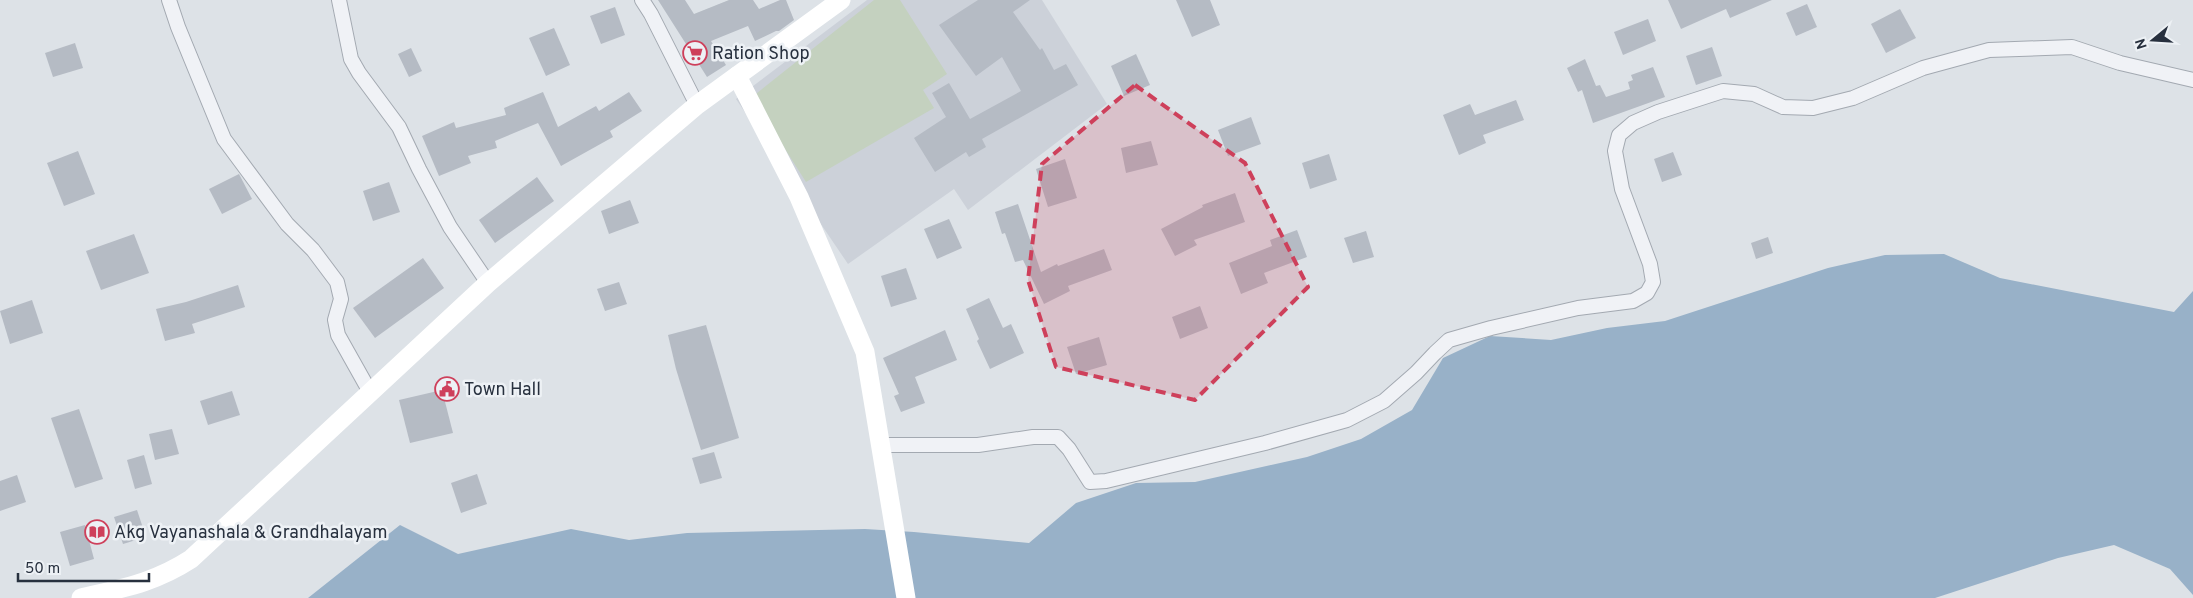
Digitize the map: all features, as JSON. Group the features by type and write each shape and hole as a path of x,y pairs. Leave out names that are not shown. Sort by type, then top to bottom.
{"main road":[{"path":"80,598 149,582 175,570 191,559 488,283 697,105 841,0"},
{"path":"737,76 798,197 865,352 906,598"}],"street":[{"path":"169,0 178,27 224,139 287,224 313,250 337,282 341,299 335,320 338,335 370,392"},
{"path":"339,0 351,59 359,74 399,127 418,169 450,227 488,283"},
{"path":"642,0 697,105"},
{"path":"881,444 978,445 1033,437 1058,437 1069,449 1090,482 1106,481 1265,443 1347,420 1384,401 1416,373 1434,352 1449,340 1491,328 1578,308 1633,301 1647,293 1653,282 1647,255 1622,189 1615,151 1619,135 1633,122 1723,91 1754,94 1784,107 1813,108 1853,98 1923,68 1989,50 2046,47 2072,47 2120,64 2193,80"}],"highlighted area":[{"path":"1135,85 1245,163 1308,287 1195,400 1056,367 1028,280 1042,164"}],"shaded area":[{"path":"867,0 1042,0 1107,104 968,210 954,189 848,264 736,99"}],"green space":[{"path":"874,0 900,0 947,74 923,90 934,108 806,182 752,97"}],"water":[{"path":"1944,254 2000,278 2174,312 2193,291 2193,595 2170,569 2114,545 2058,558 1935,598 308,598 400,525 458,554 571,529 629,540 687,533 865,529 1029,543 1076,503 1136,483 1195,482 1307,457 1361,439 1412,410 1443,358 1490,336 1551,340 1607,328 1665,321 1828,268 1885,255"}],"building":[{"path":"658,0 685,0 694,14 729,0 753,0 759,9 780,0 786,0 794,20 779,31 755,41 748,26 711,41 726,65 707,77"},
{"path":"978,0 1030,0 1013,12 1040,50 1042,48 1054,70 1066,64 1078,85 982,139 986,147 969,157 966,152 935,172 914,138 946,117 932,93 949,83 970,119 1021,91 1002,57 976,76 939,25"},
{"path":"1176,0 1210,0 1220,25 1192,37"},
{"path":"1668,0 1772,0 1730,18 1726,9 1681,29"},
{"path":"1807,4 1817,27 1796,36 1786,13"},
{"path":"615,7 625,35 601,44 590,16"},
{"path":"1900,9 1916,38 1886,53 1871,24"},
{"path":"1648,19 1656,41 1623,55 1614,32"},
{"path":"554,28 570,65 546,76 529,38"},
{"path":"75,43 83,68 53,77 45,53"},
{"path":"1712,47 1722,76 1696,85 1686,56"},
{"path":"411,48 422,71 409,77 398,54"},
{"path":"1136,54 1150,85 1124,96 1111,66"},
{"path":"1585,59 1596,86 1600,85 1606,97 1630,89 1628,82 1633,80 1631,75 1653,67 1665,97 1593,123 1582,90 1578,92 1567,68"},
{"path":"543,92 558,127 596,106 599,111 629,92 642,111 610,131 613,137 561,166 538,123 495,141 497,148 468,156 471,163 439,176 422,136 454,122 456,128 506,115 504,108"},
{"path":"1516,100 1524,120 1483,135 1486,143 1459,155 1443,115 1470,104 1475,115"},
{"path":"1251,117 1261,144 1228,156 1218,130"},
{"path":"1151,141 1158,165 1126,173 1121,148"},
{"path":"78,151 95,194 64,206 47,163"},
{"path":"1673,152 1682,175 1662,182 1654,159"},
{"path":"1329,154 1337,180 1310,189 1302,163"},
{"path":"1065,159 1077,198 1048,207 1036,169"},
{"path":"239,174 252,199 222,214 209,189"},
{"path":"537,177 554,201 495,243 479,220"},
{"path":"389,182 400,212 373,221 363,191"},
{"path":"1235,193 1245,222 1194,240 1197,245 1175,256 1161,229 1203,207 1202,205"},
{"path":"630,200 639,223 609,234 601,211"},
{"path":"1018,204 1041,272 1057,264 1058,266 1104,249 1112,270 1068,286 1070,291 1044,304 1023,260 1015,262 1005,233 1002,234 995,212"},
{"path":"949,219 962,248 937,259 924,229"},
{"path":"1297,230 1307,257 1264,273 1268,283 1241,294 1229,263 1272,246 1270,240"},
{"path":"1366,231 1374,257 1353,263 1344,238"},
{"path":"134,234 149,273 101,290 86,251"},
{"path":"1768,237 1773,253 1756,259 1751,243"},
{"path":"423,258 444,288 375,338 353,308"},
{"path":"906,268 917,299 891,307 881,276"},
{"path":"619,282 627,304 605,311 597,289"},
{"path":"238,285 245,307 192,324 195,333 165,341 156,309 186,302"},
{"path":"989,298 1003,328 1011,324 1024,353 990,369 977,341 979,339 966,309"},
{"path":"32,300 43,333 10,344 0,311"},
{"path":"1200,306 1208,328 1180,339 1172,317"},
{"path":"706,325 739,438 701,450 676,369 668,335"},
{"path":"945,330 957,360 915,377 925,403 901,412 894,396 899,394 883,358"},
{"path":"1099,337 1107,365 1076,374 1067,347"},
{"path":"442,390 453,433 410,443 399,400"},
{"path":"232,391 240,415 208,425 200,401"},
{"path":"79,409 103,479 75,488 51,418"},
{"path":"172,429 179,454 155,460 149,434"},
{"path":"714,452 722,478 700,484 692,458"},
{"path":"144,455 152,484 135,489 127,460"},
{"path":"477,474 487,504 461,513 451,483"},
{"path":"17,475 26,502 0,511 0,481"},
{"path":"137,510 146,537 123,544 114,517"},
{"path":"85,525 94,559 70,566 60,532"}],"place":[{"name":"Ration Shop","path":"695,53"},
{"name":"Town Hall","path":"447,389"},
{"name":"Akg Vayanashala & Grandhalayam","path":"97,532"}]}
